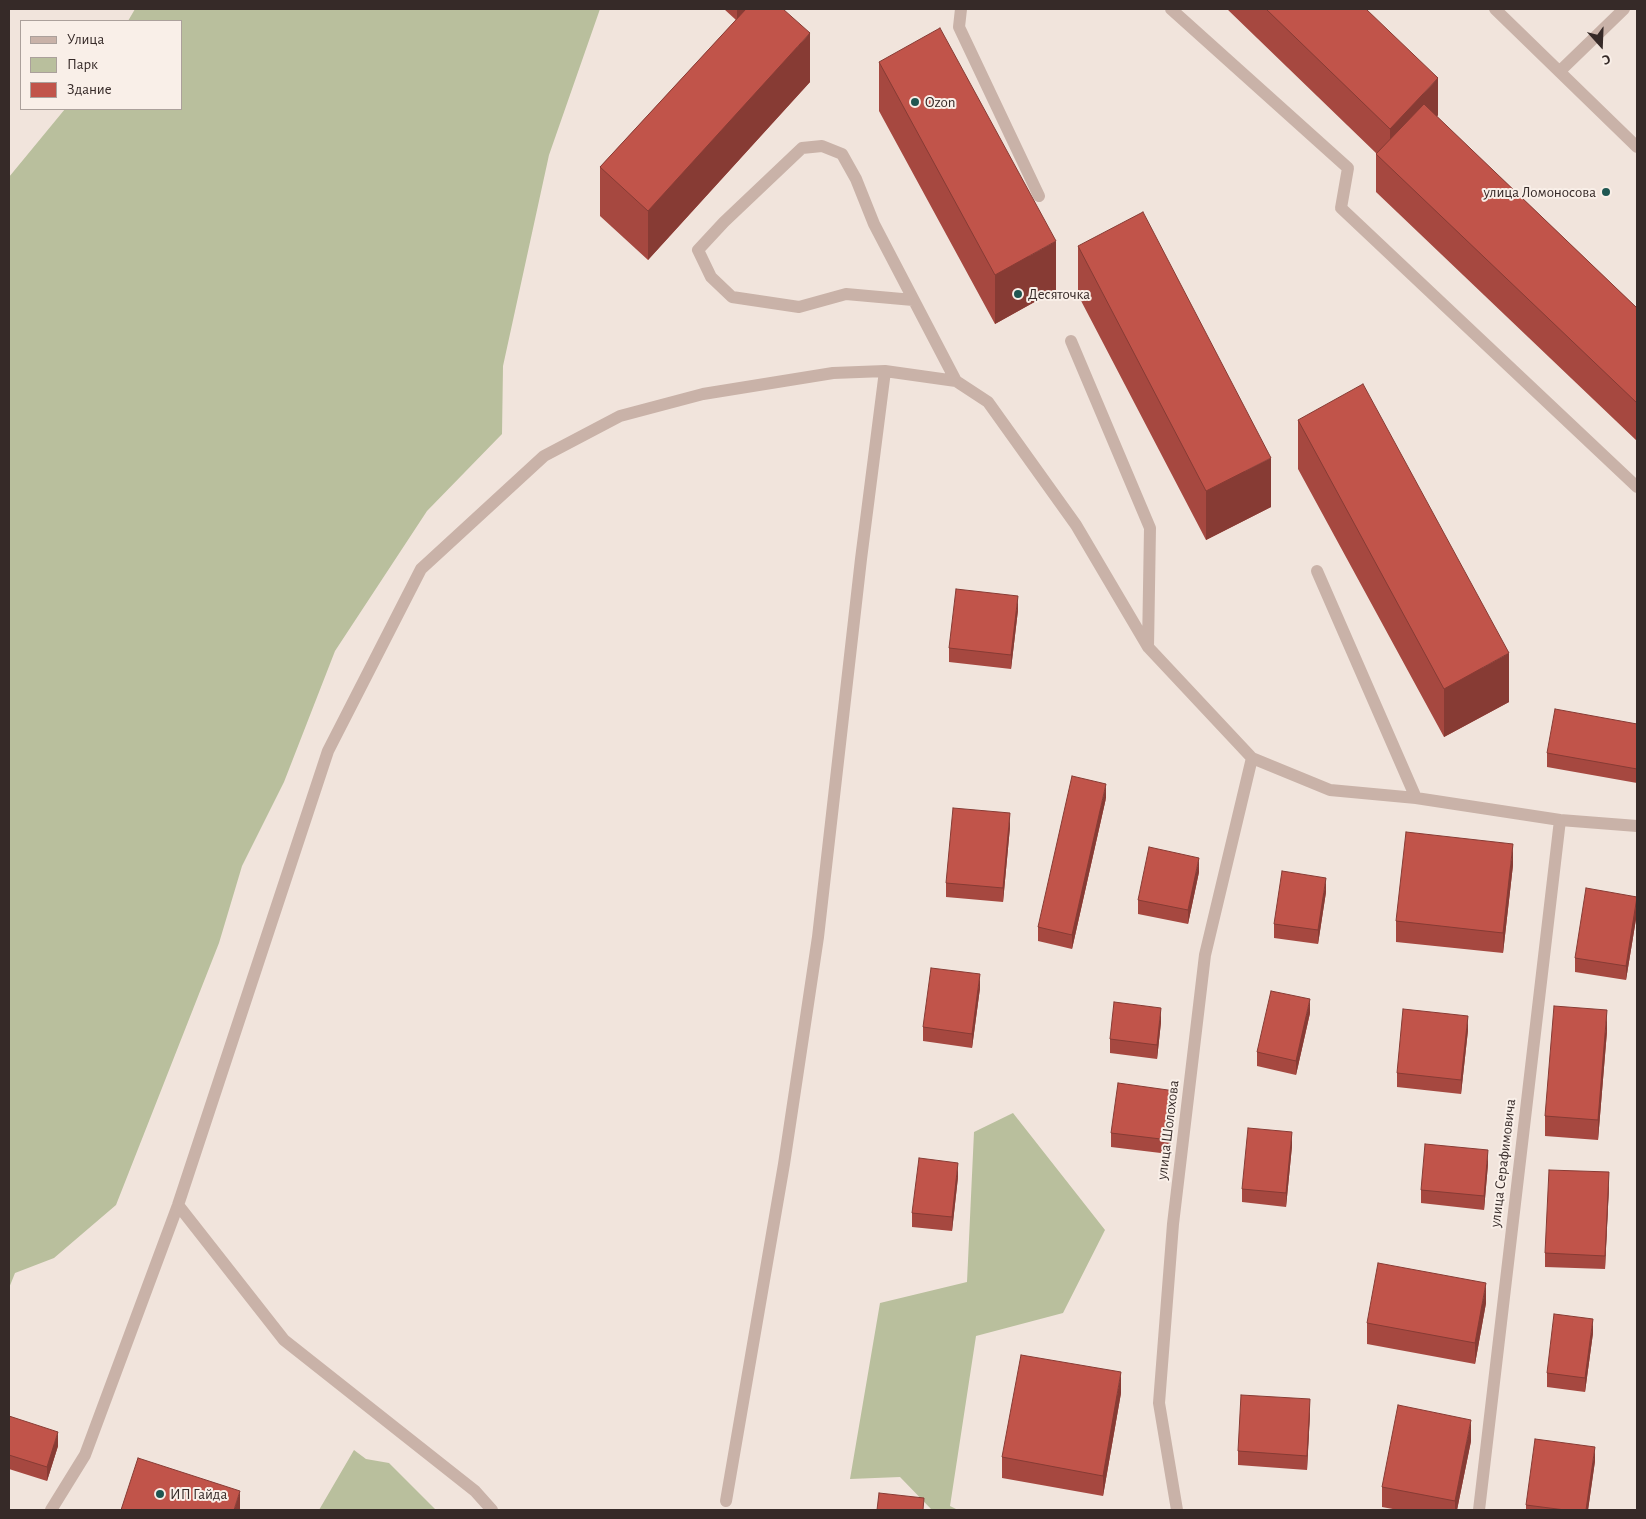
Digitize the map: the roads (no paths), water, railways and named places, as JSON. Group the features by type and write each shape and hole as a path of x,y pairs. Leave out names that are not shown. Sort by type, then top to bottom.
{"street":[{"path":"961,9 958,27 1039,196"},
{"path":"1171,9 1348,168 1341,208 1637,487"},
{"path":"1495,9 1560,70 1637,147"},
{"path":"1560,70 1624,9"},
{"path":"913,300 846,294 799,307 732,297 711,277 698,250 724,222 802,148 822,146 842,154 856,179 874,224 956,381"},
{"path":"1071,341 1150,528 1148,646"},
{"path":"726,1501 784,1164 818,937 884,371"},
{"path":"54,1506 85,1455 178,1205 328,751 421,569 544,456 620,416 703,394 833,373 884,371 956,381 988,402 1076,525 1148,646 1252,758 1330,790 1416,798 1560,820 1637,826"},
{"path":"1317,571 1416,798"},
{"name":"улица Шолохова","path":"1177,1510 1159,1403 1174,1224 1205,955 1252,758"},
{"name":"улица Серафимовича","path":"1479,1510 1560,820"},
{"path":"178,1205 284,1340 475,1492 492,1510"}],"place":[{"name":"Ozon","path":"915,102"},
{"name":"улица Ломоносова","path":"1606,192"},
{"name":"Десяточка","path":"1018,294"},
{"name":"ИП Гайда","path":"160,1494"}]}
